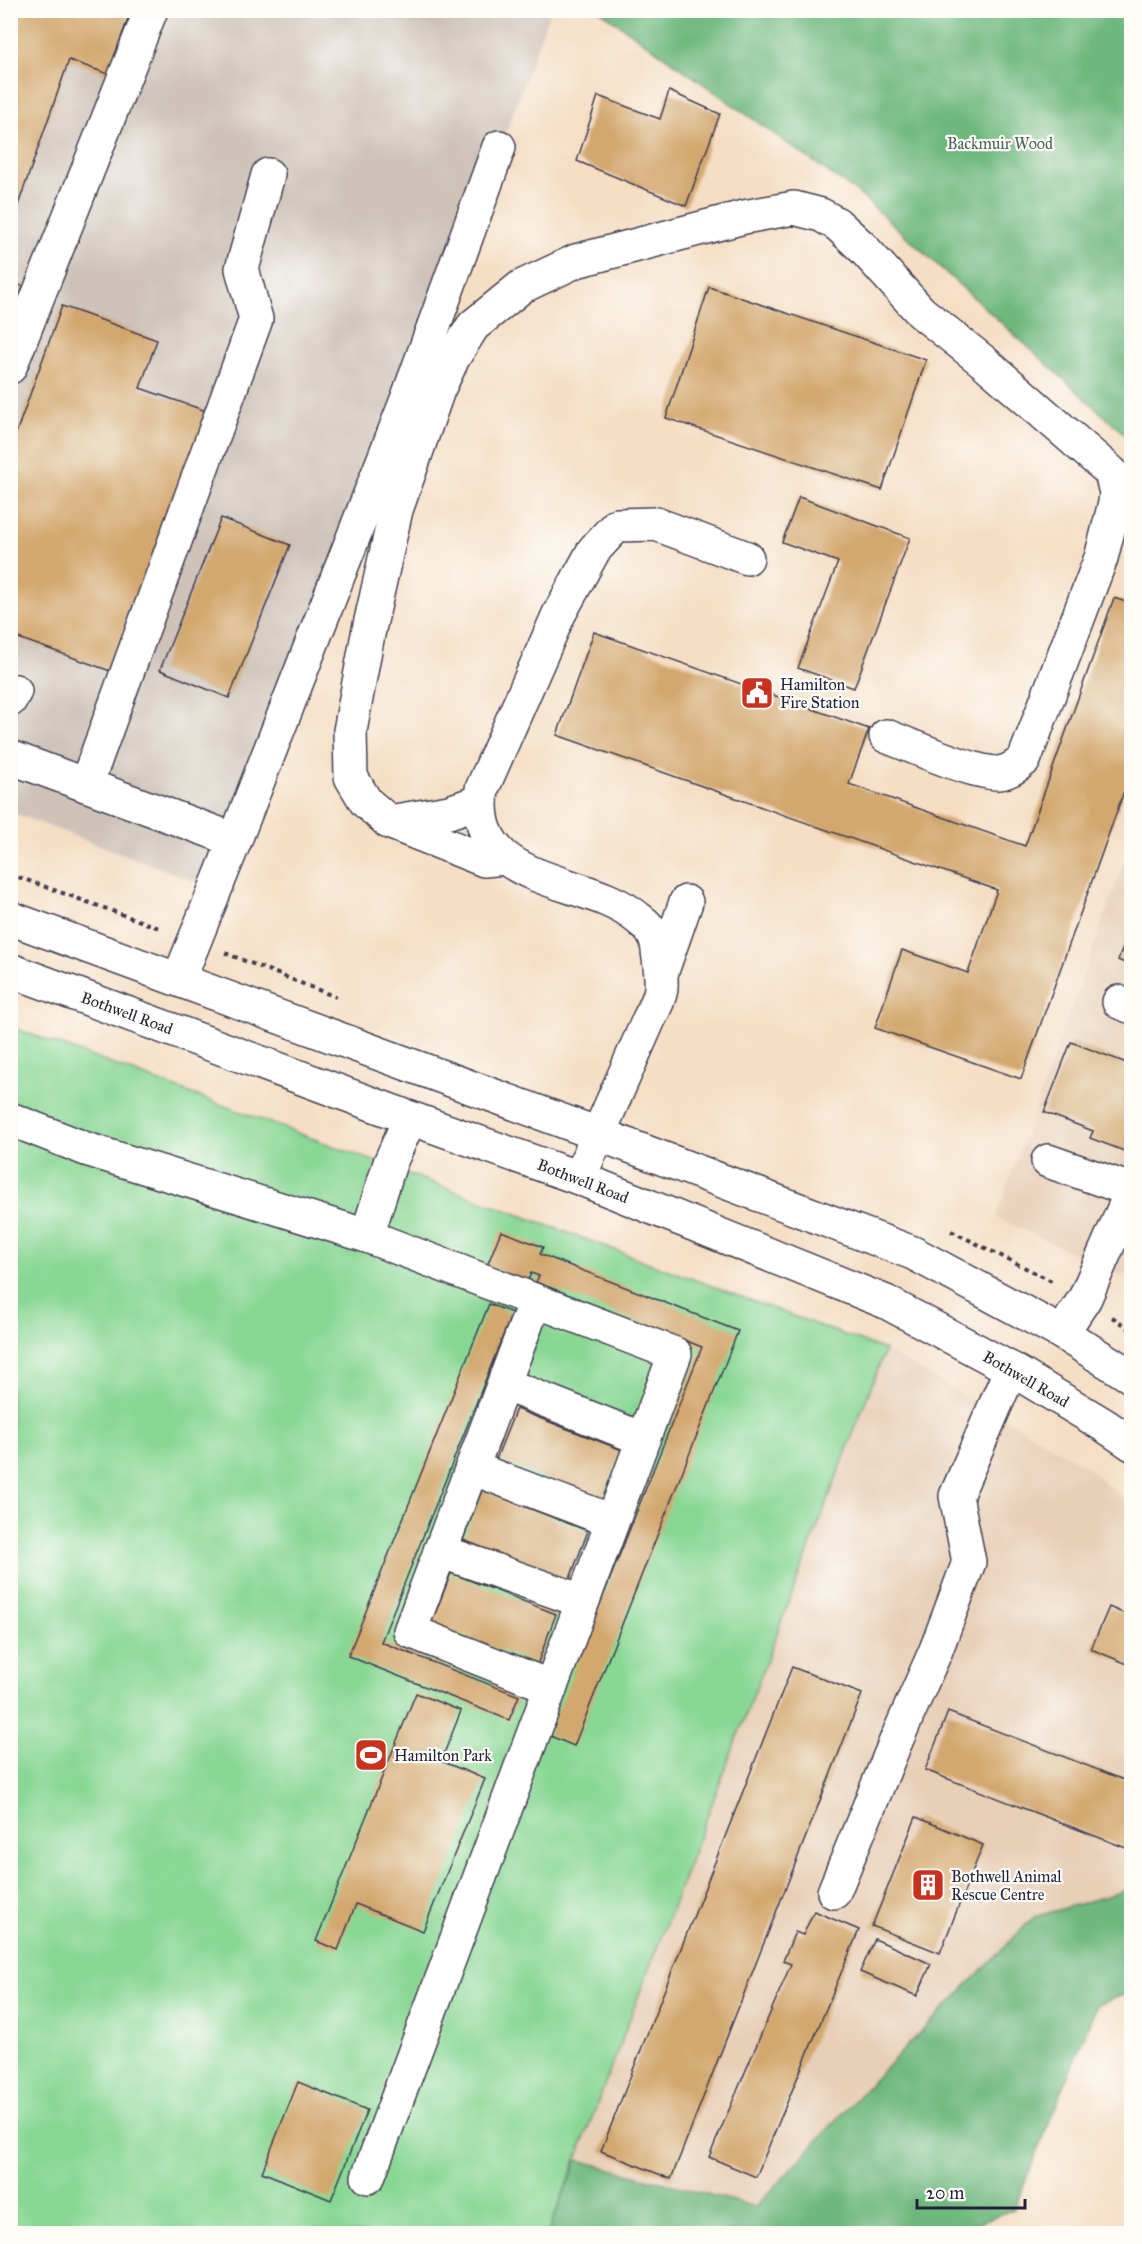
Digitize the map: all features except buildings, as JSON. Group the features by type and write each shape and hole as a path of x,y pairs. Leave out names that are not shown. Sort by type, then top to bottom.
{"main road":[{"path":"10,367 151,10"},
{"path":"179,979 408,397 499,147"},
{"path":"86,785 256,319 242,269 268,175"},
{"path":"504,858 484,860 389,822 366,802 351,777 350,731 368,634 396,510 438,390 453,358 473,326 521,287 576,261 744,217 794,208 821,215 837,224 863,248 921,312 984,362 1111,472 1115,483 1116,503 1101,558 1024,760 1015,768 999,773 976,769 885,736"},
{"path":"579,1178 644,1030 662,996 656,940 646,925 631,912 605,898 533,874 504,858 488,836 483,819 482,789 559,614 594,549 617,525 656,524 747,558"},
{"path":"10,757 235,840"},
{"path":"389,822 449,812 481,801"},
{"path":"661,973 686,902"},
{"path":"10,918 598,1134 913,1253 1062,1333 1131,1377"},
{"name":"Bothwell Road","path":"10,970 579,1178 886,1302 1011,1369 1104,1425 1131,1444"},
{"path":"366,1236 390,1163 410,1118"},
{"path":"10,1119 86,1149 366,1236 675,1354 368,2177"},
{"path":"1048,1161 1131,1190 1085,1298 1062,1333"},
{"path":"535,1301 410,1631 550,1687"},
{"path":"834,1892 936,1650 969,1562 956,1496 1011,1369"},
{"path":"504,1384 643,1438"},
{"path":"472,1468 612,1521"},
{"path":"440,1551 582,1602"}],"shaded area":[{"path":"10,11 550,11 229,894 11,812"},
{"path":"1131,843 1131,1280 996,1217"},
{"path":"885,1350 1081,1463 1131,1504 1131,1889 1034,1917 865,2089 755,2208 577,2160"}],"green space":[{"name":"Backmuir Wood","path":"600,11 1131,11 1131,440 858,193"},
{"name":"Hamilton Park","path":"11,1027 885,1350 548,2233 23,2234 11,2230"},
{"path":"1131,1889 1131,1992 1097,2005 1014,2209 951,2233 548,2233 577,2160 756,2207 865,2089 1034,1917"}],"place":[{"name":"Hamilton Fire Station","path":"757,693"},
{"name":"Hamilton Park","path":"371,1755"},
{"name":"Bothwell Animal Rescue Centre","path":"928,1885"}]}
